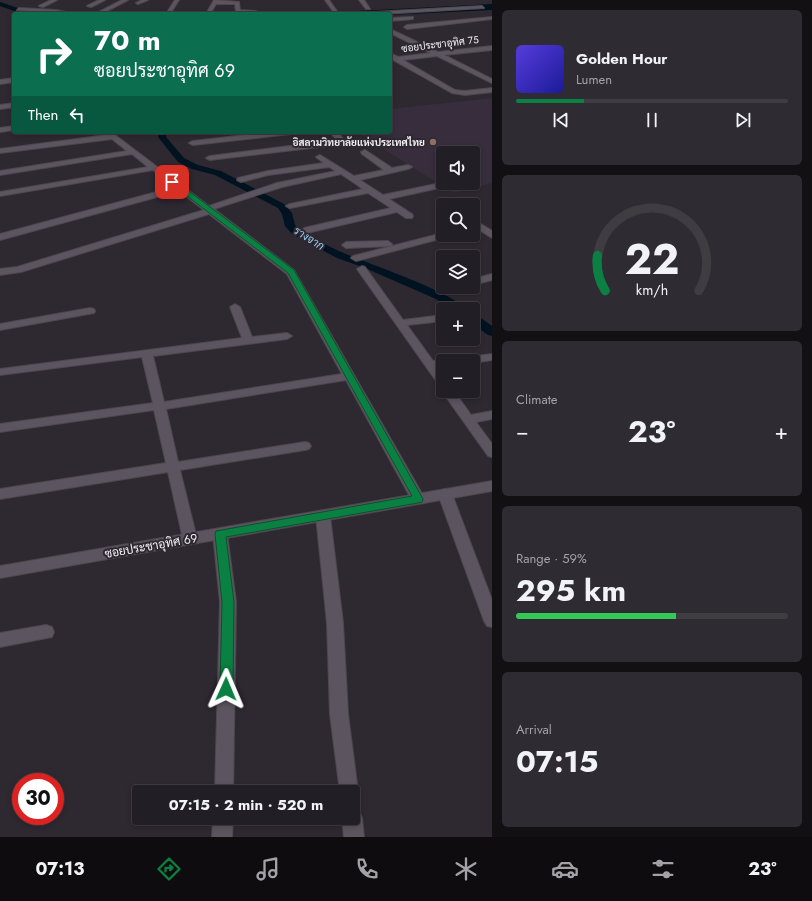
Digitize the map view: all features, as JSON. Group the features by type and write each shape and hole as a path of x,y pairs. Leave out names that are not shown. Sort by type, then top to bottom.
{"street":[{"path":"41,6 55,0"},
{"path":"89,6 103,0"},
{"path":"101,12 126,0"},
{"path":"138,3 146,0"},
{"path":"169,12 177,0"},
{"path":"327,0 336,12"},
{"path":"330,0 337,0"},
{"path":"361,0 368,8"},
{"path":"209,12 215,1 237,3 238,11 254,12"},
{"path":"391,12 482,7"},
{"path":"19,9 62,12"},
{"path":"471,10 491,19"},
{"path":"440,16 450,15 462,22"},
{"path":"392,20 419,18"},
{"path":"407,27 491,19"},
{"path":"392,32 492,81"},
{"name":"ซอยประชาอุทิศ 75","path":"392,60 492,48"},
{"path":"392,56 454,92 465,93 492,90"},
{"path":"0,82 12,80"},
{"path":"0,107 12,105"},
{"path":"0,130 12,128"},
{"path":"0,151 110,134 291,272 418,499"},
{"path":"210,158 251,142 283,134"},
{"path":"193,143 342,142 335,134"},
{"path":"0,173 132,152"},
{"path":"365,152 391,171"},
{"path":"320,157 409,216"},
{"path":"241,180 331,164"},
{"path":"352,179 408,167"},
{"path":"0,194 153,168"},
{"path":"0,272 18,270 208,210 272,188 342,172"},
{"path":"69,173 73,182"},
{"path":"381,198 436,186"},
{"path":"0,237 181,188"},
{"path":"290,206 369,190"},
{"path":"307,230 398,209"},
{"path":"480,228 492,235"},
{"path":"356,258 436,237"},
{"path":"346,245 359,246 384,244 397,247"},
{"path":"362,269 436,374"},
{"path":"480,280 492,277"},
{"path":"235,307 248,341"},
{"path":"0,326 90,311"},
{"path":"401,323 436,319"},
{"path":"0,372 287,336"},
{"path":"147,354 172,467 190,539"},
{"path":"480,359 492,357"},
{"path":"430,365 436,365"},
{"path":"0,428 158,406 349,376"},
{"path":"453,398 492,453"},
{"path":"469,419 492,415"},
{"path":"0,494 305,446"},
{"name":"ซอยประชาอุทิศ 69","path":"0,572 492,486"},
{"path":"445,494 492,621"},
{"path":"323,516 335,623 339,714 348,785"},
{"path":"220,534 228,602 224,785"},
{"path":"0,640 46,632"},
{"path":"222,837 223,825"},
{"path":"353,825 354,837"}],"shaded area":[{"name":"อิสลามวิทยาลัยแห่งประเทศไทย","path":"492,98 492,183 480,186 480,146 436,146 436,182 360,134 392,134 392,109"},
{"name":"อิสลามวิทยาลัยแห่งประเทศไทย","path":"448,190 465,190 453,193"}],"waterway":[{"name":"รางจาก","path":"0,4 17,10 44,12"},
{"path":"392,12 492,7"},
{"name":"รางจาก","path":"163,134 162,137 181,160 195,167 218,173 281,206 287,213 290,226 296,232 341,256 369,266 440,297 448,302"},
{"name":"รางจาก","path":"480,323 492,332"}],"place":[{"name":"อิสลามวิทยาลัยแห่งประเทศไทย","path":"433,142"}],"route":[{"path":"172,182 291,272 418,499 220,534 228,602 226,689"}]}
